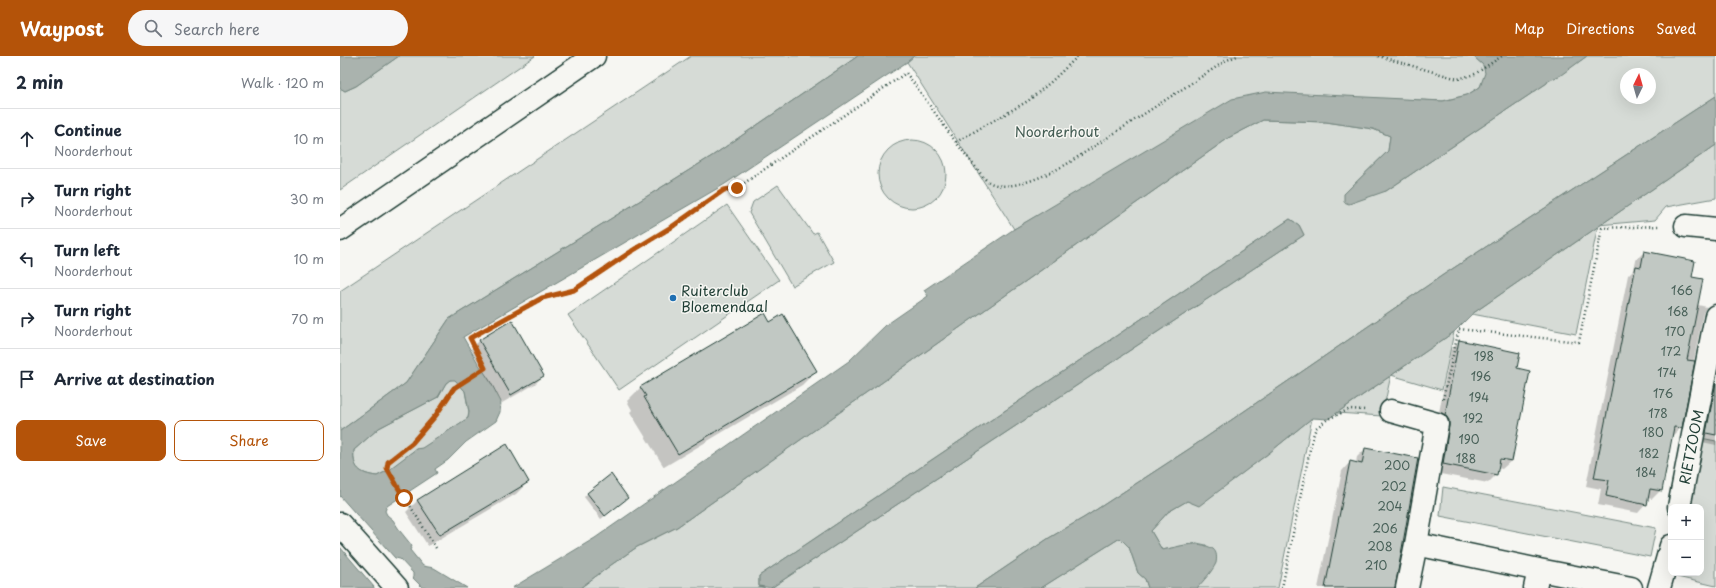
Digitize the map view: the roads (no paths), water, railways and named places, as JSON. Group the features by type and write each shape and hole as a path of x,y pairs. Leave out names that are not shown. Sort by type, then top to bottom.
{"main road":[{"path":"340,230 594,56"},
{"path":"1686,226 1716,229"},
{"name":"RIETZOOM","path":"1680,504 1716,316"},
{"path":"1391,411 1437,424 1407,588"},
{"path":"340,524 397,588"},
{"path":"1416,544 1537,579 1631,588"},
{"path":"1659,588 1668,556"}],"place":[{"name":"Ruiterclub Bloemendaal","path":"673,298"}],"park label":[{"name":"Noorderhout","path":"1057,131"}]}
